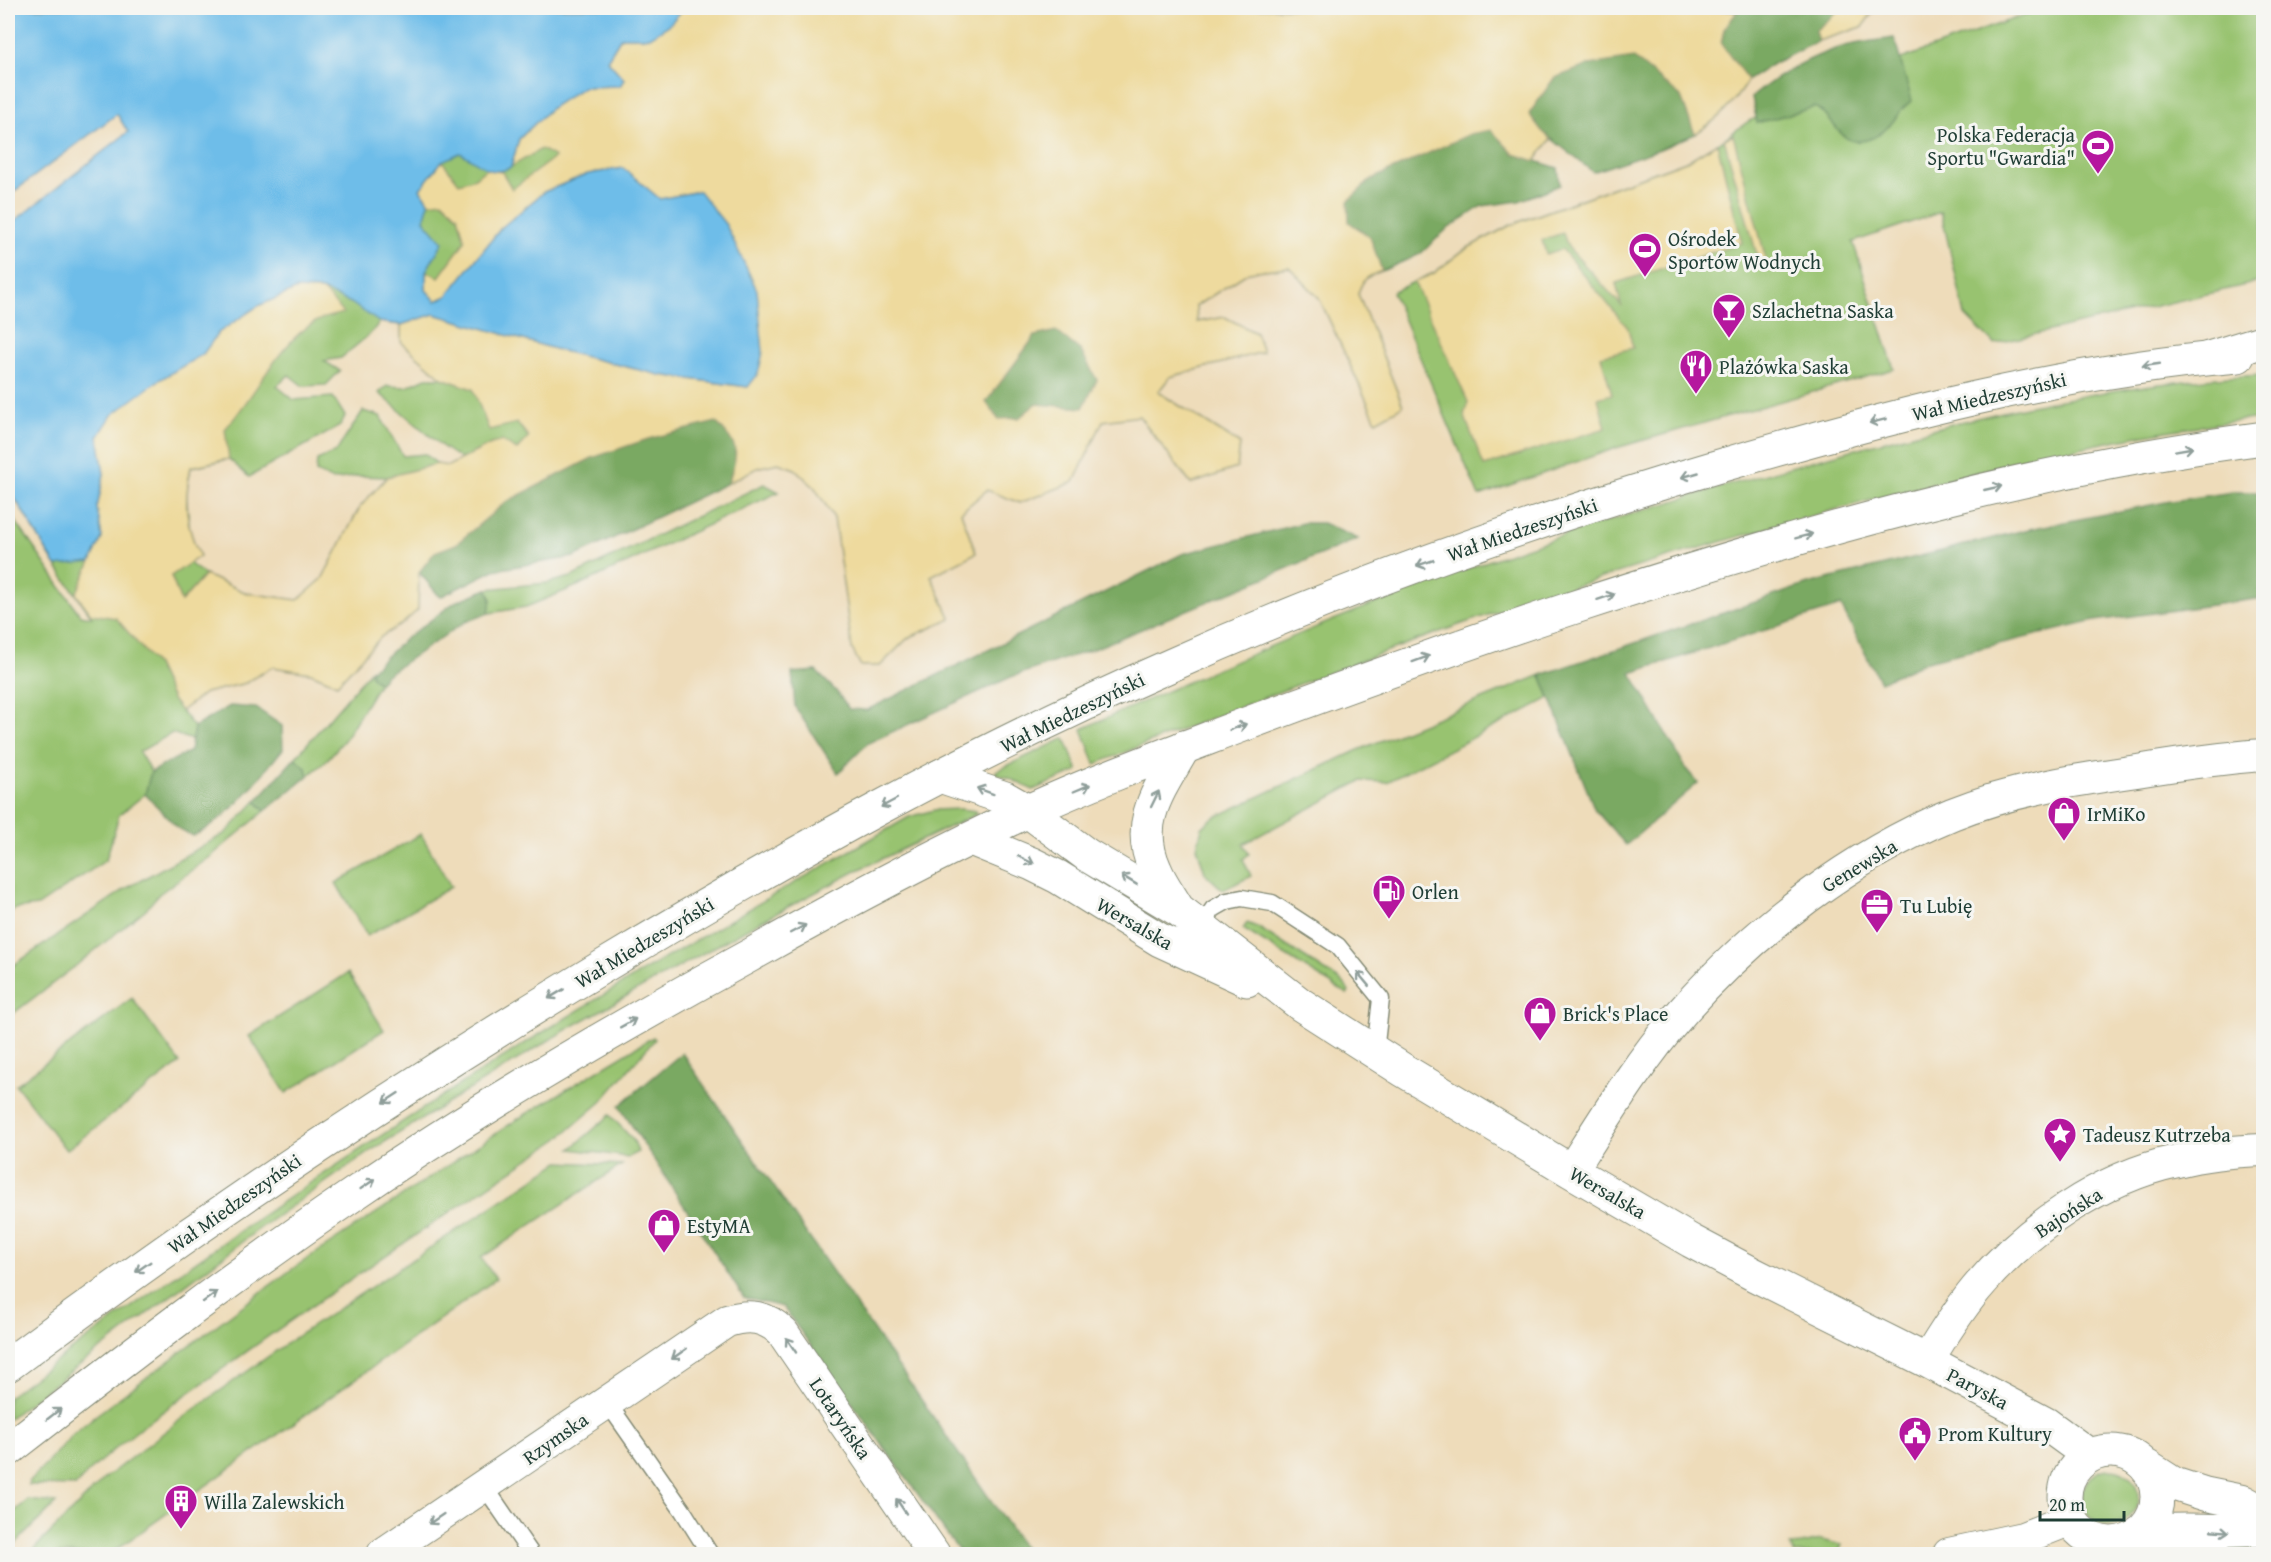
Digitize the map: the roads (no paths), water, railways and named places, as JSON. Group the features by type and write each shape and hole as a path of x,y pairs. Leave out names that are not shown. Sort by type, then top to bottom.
{"main road":[{"path":"2209,358 2264,341"},
{"name":"Wał Miedzeszyński","path":"8,1365 120,1282 317,1146 512,1021 703,906 826,836 940,776 1166,667 1288,615 1415,566 1609,499 1798,443 1947,404 2081,375 2209,358 2264,354"},
{"path":"8,1450 293,1236 462,1122 696,984 1028,811 1184,747 1451,648 1748,552 1933,502 2034,479 2151,455 2264,438"},
{"name":"Wersalska","path":"1184,747 1153,804 1145,830 1147,847 1155,870 1191,931"},
{"name":"Wersalska","path":"940,776 1005,798 1028,811 1191,931 1300,1004 1571,1170 1728,1261 1927,1361"},
{"name":"Wersalska","path":"971,839 1010,853 1041,868 1160,940 1191,931"},
{"name":"Paryska","path":"1927,1361 2046,1424 2090,1456"},
{"path":"2264,1513 2244,1502 2205,1494 2174,1484 2134,1457 2120,1451 2104,1451 2078,1464 2070,1476 2065,1491 2066,1505 2071,1519 2079,1530 2090,1538 2104,1542 2126,1543 2167,1529 2233,1532 2264,1529"},
{"path":"2126,1543 2150,1521 2156,1508 2157,1493 2146,1466"}],"street":[{"name":"Genewska","path":"1571,1170 1635,1073 1683,1012 1730,962 1771,926 1802,901 1852,867 1952,814 2055,783 2228,757 2264,755"},
{"name":"Bajońska","path":"1927,1361 1976,1289 2007,1256 2054,1216 2081,1199 2134,1174 2177,1160 2264,1150"},
{"name":"Lotaryńska","path":"727,1321 750,1316 775,1325 783,1333 934,1554"},
{"name":"Rzymska","path":"383,1554 727,1321"},
{"path":"1968,1552 2023,1538 2071,1519"}],"lane":[{"path":"1191,931 1213,909 1227,901 1242,898 1272,903 1338,946 1381,999 1375,1052"},
{"path":"607,1402 710,1554"},
{"path":"485,1487 531,1554"}],"water":[{"path":"8,8 684,8 669,25 650,37 621,37 607,60 624,79 620,86 583,87 551,108 519,139 511,167 496,171 490,170 460,153 442,161 420,189 429,203 424,220 443,242 426,271 426,290 436,301 447,296 501,228 544,192 588,174 623,168 660,199 699,191 726,225 757,290 763,352 758,374 748,387 660,375 558,350 434,314 401,325 379,322 351,303 322,290 297,289 258,306 218,333 203,354 156,382 112,415 98,437 104,474 97,508 102,538 91,562 56,566 8,487 8,226 128,132 117,114 8,196"}],"place":[{"name":"Polska Federacja Sportu \"Gwardia\"","path":"2098,175"},
{"name":"Ośrodek Sportów Wodnych","path":"1645,278"},
{"name":"Szlachetna Saska","path":"1729,339"},
{"name":"Plażówka Saska","path":"1696,395"},
{"name":"IrMiKo","path":"2064,842"},
{"name":"Orlen","path":"1389,920"},
{"name":"Tu Lubię","path":"1877,934"},
{"name":"Brick's Place","path":"1540,1042"},
{"name":"Tadeusz Kutrzeba","path":"2060,1163"},
{"name":"EstyMA","path":"664,1254"},
{"name":"Prom Kultury","path":"1915,1462"},
{"name":"Willa Zalewskich","path":"181,1530"}]}
